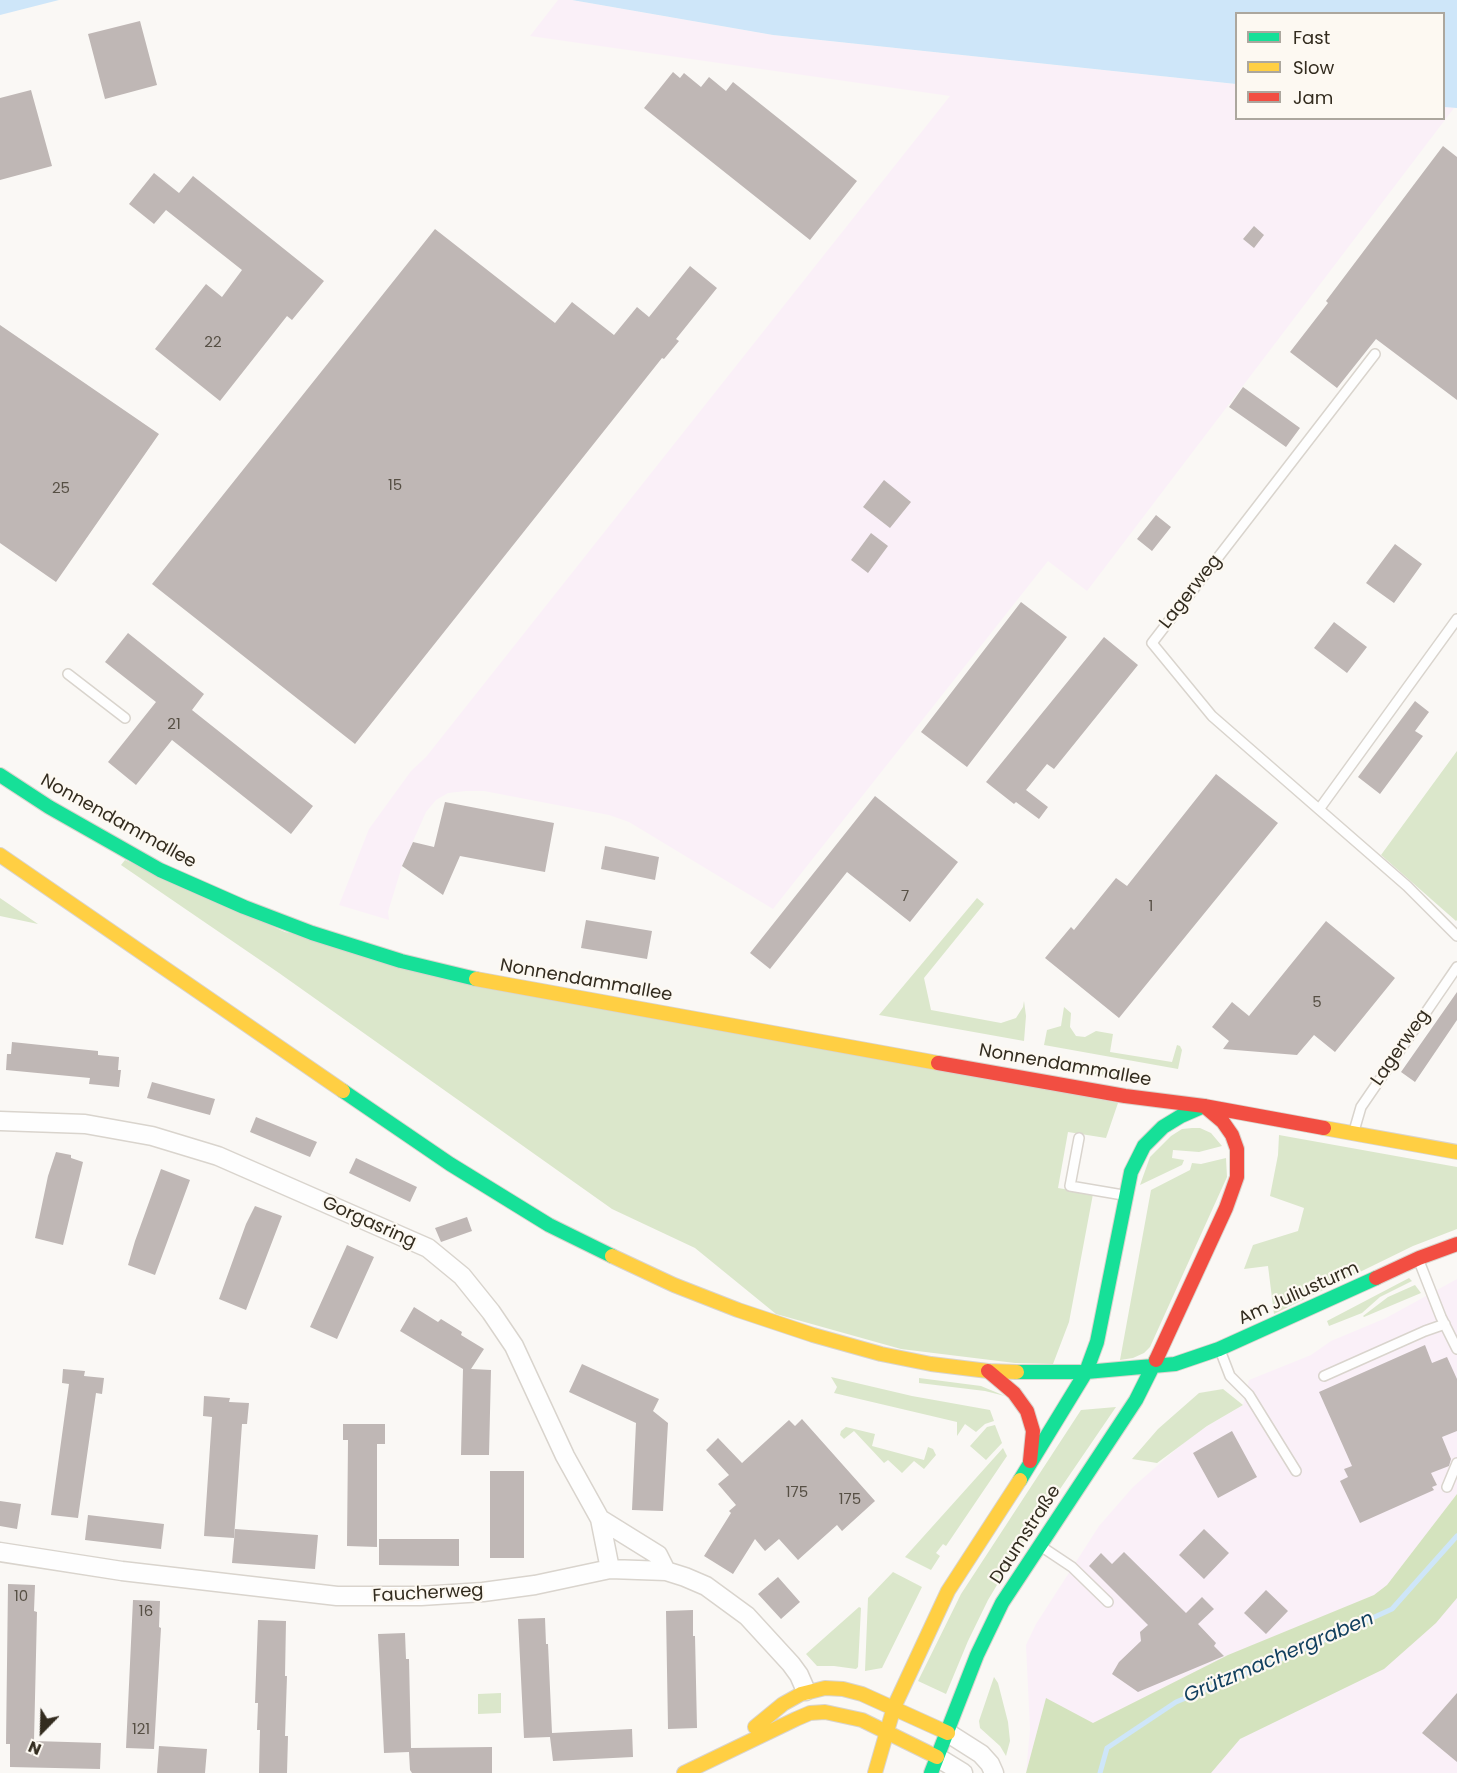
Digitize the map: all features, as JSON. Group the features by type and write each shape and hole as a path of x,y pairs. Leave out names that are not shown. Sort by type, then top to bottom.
{"main road":[{"name":"Nonnendammallee","path":"0,775 49,807 160,870 293,926 401,961 476,980 1125,1096 1204,1106"},
{"path":"0,855 450,1164 497,1195 600,1251 674,1285 738,1310 795,1330 881,1354 931,1364 988,1371 1086,1372"},
{"path":"1204,1106 1457,1152"},
{"name":"Daumstraße","path":"875,1773 894,1707 948,1591 1086,1372 1097,1342 1131,1172 1144,1146 1164,1127 1181,1116 1204,1106 1223,1122 1232,1135 1237,1149 1237,1178 1223,1216 1174,1324 1136,1400 1116,1434 1002,1603 977,1655 934,1765"},
{"name":"Am Juliusturm","path":"1086,1372 1175,1364 1219,1349 1419,1258 1457,1244"},
{"path":"988,1371 1014,1393 1027,1411 1033,1431 1030,1464"},
{"path":"725,1753 783,1704 806,1691 825,1688 843,1689 862,1694 948,1732"},
{"path":"684,1773 810,1713 825,1712 850,1717 886,1730 934,1765"}],"street":[{"name":"Gorgasring","path":"0,1121 85,1124 152,1136 218,1156 428,1248 462,1276 491,1312 514,1346 563,1451 600,1519 610,1569"},
{"name":"Gorgasring","path":"600,1519 658,1555 666,1571"},
{"name":"Faucherweg","path":"0,1551 122,1571 301,1593 356,1596 421,1596 483,1592 535,1585 610,1569 666,1571 686,1576 706,1586 747,1616 795,1669 806,1691"},
{"path":"948,1732 981,1754 994,1773"},
{"path":"934,1765 963,1773"}],"lane":[{"name":"Lagerweg","path":"1375,354 1152,643 1212,716 1407,886 1457,936"},
{"path":"1320,808 1457,619"},
{"path":"68,674 125,718"},
{"name":"Lagerweg","path":"1353,1133 1361,1107 1457,967"},
{"path":"1079,1138 1070,1186 1126,1196"},
{"path":"1419,1258 1457,1349"},
{"path":"1323,1376 1445,1324"},
{"path":"1219,1349 1230,1376 1249,1395 1296,1471"},
{"path":"1447,1488 1457,1463"},
{"path":"1040,1545 1072,1567 1108,1602"}],"shaded area":[{"path":"558,0 572,0 773,35 1235,84 1235,120 1445,120 1087,591 1048,561 773,909 629,822 609,815 484,791 466,791 448,793 436,800 426,812 402,866 388,912 389,920 339,905 369,829 411,771 426,757 950,96 530,36"},
{"path":"1445,107 1454,108 1445,120"},
{"path":"1457,1279 1457,1773 1026,1773 1030,1729 1026,1645 1036,1624 1099,1526 1133,1487 1182,1444 1243,1405 1249,1380 1311,1355 1331,1341 1386,1318"}],"green space":[{"path":"1457,751 1457,920 1456,921 1381,855"},
{"path":"125,860 285,932 1118,1103 1106,1138 1068,1132 1058,1188 1093,1194 1069,1322 1053,1364 1015,1363 901,1349 776,1314 695,1248 612,1209 279,973 121,865"},
{"path":"0,898 38,924 0,916"},
{"path":"977,898 984,904 924,978 931,1010 1001,1023 1016,1018 1024,1001 1026,1016 1024,1041 879,1015"},
{"path":"1064,1007 1071,1013 1070,1027 1076,1036 1085,1037 1096,1031 1113,1034 1110,1052 1172,1062 1177,1045 1180,1046 1182,1050 1178,1069 1044,1045 1047,1030 1061,1026"},
{"path":"1071,1063 1116,1071 1115,1077 1070,1070"},
{"path":"1200,1128 1211,1133 1222,1146 1199,1152 1173,1150 1172,1158 1184,1160 1182,1165 1140,1185 1150,1157 1171,1136 1182,1129"},
{"path":"1279,1135 1457,1167 1457,1229 1413,1246 1274,1314 1268,1266 1244,1269 1253,1245 1298,1231 1304,1208 1270,1196 1278,1155"},
{"path":"1226,1158 1227,1177 1150,1347 1133,1358 1120,1360 1151,1190 1190,1170 1192,1163 1201,1164"},
{"path":"1409,1278 1412,1281 1380,1297 1362,1313 1329,1326 1327,1321"},
{"path":"1415,1285 1421,1293 1363,1316 1388,1297"},
{"path":"831,1377 912,1396 990,1410 994,1421 985,1424 976,1432 965,1424 957,1436 957,1422 834,1393 837,1387"},
{"path":"919,1378 981,1386 1005,1396 985,1391 919,1383"},
{"path":"1223,1389 1243,1405 1207,1426 1157,1463 1132,1459 1158,1429 1199,1393"},
{"path":"1116,1407 1015,1555 988,1600 946,1694 918,1681 961,1594 1081,1410"},
{"path":"995,1425 1002,1443 986,1460 970,1446 987,1427"},
{"path":"846,1427 875,1434 872,1446 924,1460 928,1447 933,1449 936,1455 924,1469 914,1461 902,1473 888,1460 884,1463 854,1431 844,1439 840,1435"},
{"path":"1003,1448 1007,1456 946,1546 943,1544 936,1553 940,1556 931,1570 905,1557"},
{"path":"1457,1494 1457,1598 1436,1623 1384,1669 1240,1739 1211,1773 1026,1773 1046,1698 1093,1723 1228,1655 1374,1595 1387,1585"},
{"path":"893,1572 922,1587 882,1668 865,1671 868,1598"},
{"path":"859,1607 861,1608 858,1667 856,1669 817,1666 806,1654"},
{"path":"994,1677 998,1683 1008,1722 1010,1741 1006,1756 1000,1746 980,1728 979,1721"},
{"path":"501,1693 501,1713 478,1714 478,1694"}],"water":[{"path":"0,0 59,0 0,15"},
{"path":"572,0 1457,0 1457,108 1445,107 1445,12 1235,12 1235,84 773,35"}],"building":[{"path":"140,21 157,85 105,99 88,34"},
{"path":"673,72 680,78 684,73 701,87 709,77 726,91 733,82 857,181 810,240 644,108"},
{"path":"31,90 52,166 0,180 0,98"},
{"path":"1443,146 1457,157 1457,400 1376,339 1337,388 1290,352"},
{"path":"154,173 179,193 193,176 324,281 292,320 287,316 220,401 155,349 206,284 222,297 242,270 166,210 154,224 129,204"},
{"path":"1254,226 1264,235 1254,248 1243,239"},
{"path":"435,229 555,323 572,302 614,335 637,307 649,317 690,266 717,288 676,339 679,341 664,359 662,358 355,744 152,584"},
{"path":"0,325 159,434 56,582 0,543"},
{"path":"1243,387 1300,428 1286,447 1229,407"},
{"path":"884,480 911,502 890,528 863,507"},
{"path":"1156,515 1171,527 1152,551 1137,539"},
{"path":"871,533 888,546 868,573 851,560"},
{"path":"1395,544 1422,564 1394,603 1366,583"},
{"path":"1021,602 1067,637 967,767 921,732"},
{"path":"1334,622 1367,647 1347,673 1314,648"},
{"path":"128,633 204,694 192,710 313,806 291,834 172,740 136,785 108,762 156,702 105,662"},
{"path":"1104,637 1138,665 1054,769 1047,764 1026,790 1048,807 1039,819 1016,802 1014,804 986,782"},
{"path":"1415,701 1429,712 1415,731 1423,736 1380,794 1358,777"},
{"path":"1216,774 1278,823 1119,1018 1045,958 1071,927 1074,930 1116,878 1127,886"},
{"path":"875,796 958,862 910,922 847,872 770,969 750,953"},
{"path":"445,802 554,823 545,872 460,856 443,895 402,866 413,842 434,847"},
{"path":"605,846 659,857 655,880 601,869"},
{"path":"586,920 652,931 647,959 581,948"},
{"path":"1326,921 1395,978 1335,1052 1314,1035 1297,1055 1223,1049 1229,1041 1212,1027 1232,1002 1249,1016"},
{"path":"1457,992 1457,1020 1415,1082 1401,1072"},
{"path":"12,1042 98,1051 98,1055 119,1057 118,1070 121,1070 119,1087 89,1084 90,1078 6,1070 7,1054 11,1054"},
{"path":"152,1082 215,1099 210,1115 147,1098"},
{"path":"256,1117 317,1142 310,1157 250,1132"},
{"path":"56,1152 71,1155 71,1158 83,1162 63,1245 35,1238 48,1176"},
{"path":"356,1158 417,1187 410,1202 349,1173"},
{"path":"161,1169 190,1180 155,1275 128,1265"},
{"path":"255,1206 282,1216 246,1310 219,1299 246,1224"},
{"path":"467,1217 472,1231 441,1242 435,1228"},
{"path":"347,1245 374,1257 337,1339 310,1327"},
{"path":"414,1307 438,1322 441,1319 484,1349 471,1369 491,1370 489,1455 461,1455 463,1369 400,1331"},
{"path":"1425,1345 1432,1363 1447,1357 1457,1379 1457,1431 1442,1437 1451,1459 1449,1466 1431,1473 1437,1485 1432,1487 1434,1490 1360,1523 1340,1481 1348,1477 1344,1469 1352,1466 1319,1392"},
{"path":"582,1364 659,1399 653,1411 668,1423 663,1511 632,1510 636,1423 569,1392"},
{"path":"63,1369 85,1371 84,1376 104,1378 102,1394 96,1393 78,1518 51,1515 69,1384 62,1383"},
{"path":"204,1396 230,1398 229,1402 249,1403 247,1424 242,1424 234,1538 204,1536 212,1417 203,1416"},
{"path":"802,1419 875,1501 842,1531 837,1525 798,1560 779,1539 765,1551 755,1539 733,1574 704,1556 731,1513 729,1511 736,1505 718,1484 729,1475 706,1450 718,1438 742,1463 789,1420 795,1426"},
{"path":"343,1424 385,1424 385,1444 377,1444 377,1547 347,1546 348,1440 343,1440"},
{"path":"1232,1431 1257,1477 1218,1498 1193,1453"},
{"path":"490,1471 524,1471 524,1558 490,1558"},
{"path":"0,1501 21,1504 17,1529 0,1526"},
{"path":"88,1515 164,1524 161,1549 85,1540"},
{"path":"235,1529 318,1535 315,1569 232,1563"},
{"path":"1204,1529 1229,1553 1204,1579 1179,1555"},
{"path":"379,1539 459,1539 459,1566 379,1565"},
{"path":"1124,1552 1186,1613 1202,1597 1214,1609 1198,1624 1216,1643 1214,1646 1224,1656 1138,1692 1112,1674 1119,1662 1141,1641 1140,1632 1148,1625 1089,1566 1101,1553 1112,1564"},
{"path":"778,1577 800,1602 781,1619 758,1594"},
{"path":"8,1584 35,1585 34,1611 37,1612 34,1741 101,1743 100,1769 10,1767 10,1744 6,1744"},
{"path":"1266,1590 1288,1611 1266,1634 1244,1613"},
{"path":"133,1600 160,1601 159,1627 161,1628 154,1749 126,1748"},
{"path":"693,1610 697,1728 668,1729 666,1611"},
{"path":"545,1618 552,1733 632,1729 633,1757 553,1761 550,1737 524,1738 518,1619"},
{"path":"258,1620 286,1621 287,1773 259,1773 260,1730 257,1730 258,1703 255,1703"},
{"path":"405,1633 406,1659 409,1659 411,1748 492,1747 492,1773 412,1773 409,1752 384,1753 378,1634"},
{"path":"1457,1693 1457,1762 1422,1733"},
{"path":"159,1746 207,1749 205,1773 157,1773"}],"waterway":[{"name":"Grützmachergraben","path":"1100,1773 1107,1748 1176,1702 1300,1651 1392,1609 1457,1536"}],"traffic: fast":[{"path":"0,775 49,807 160,870 244,907 312,933 401,961 476,979"},
{"path":"343,1091 450,1164 549,1225 612,1256"},
{"path":"1020,1480 1086,1372 1097,1342 1131,1172 1144,1146 1163,1127 1204,1106"},
{"path":"1017,1372 1086,1372 1175,1364 1219,1349 1376,1278"},
{"path":"931,1773 977,1655 1002,1603 1136,1400 1156,1360"}],"traffic: slow":[{"path":"0,855 343,1091"},
{"path":"476,979 938,1063"},
{"path":"1324,1128 1457,1152"},
{"path":"612,1256 674,1285 738,1310 813,1335 881,1354 931,1364 1017,1372"},
{"path":"875,1773 894,1707 948,1591 1020,1480"},
{"path":"755,1727 783,1704 801,1694 825,1688 843,1689 862,1694 948,1733"},
{"path":"684,1773 796,1719 810,1713 825,1712 862,1720 937,1757"}],"traffic: jam":[{"path":"938,1063 1324,1128"},
{"path":"1156,1360 1226,1208 1237,1177 1237,1149 1232,1135 1223,1122 1204,1106"},
{"path":"1376,1278 1457,1244"},
{"path":"988,1371 1014,1393 1027,1411 1033,1431 1030,1461"}]}
